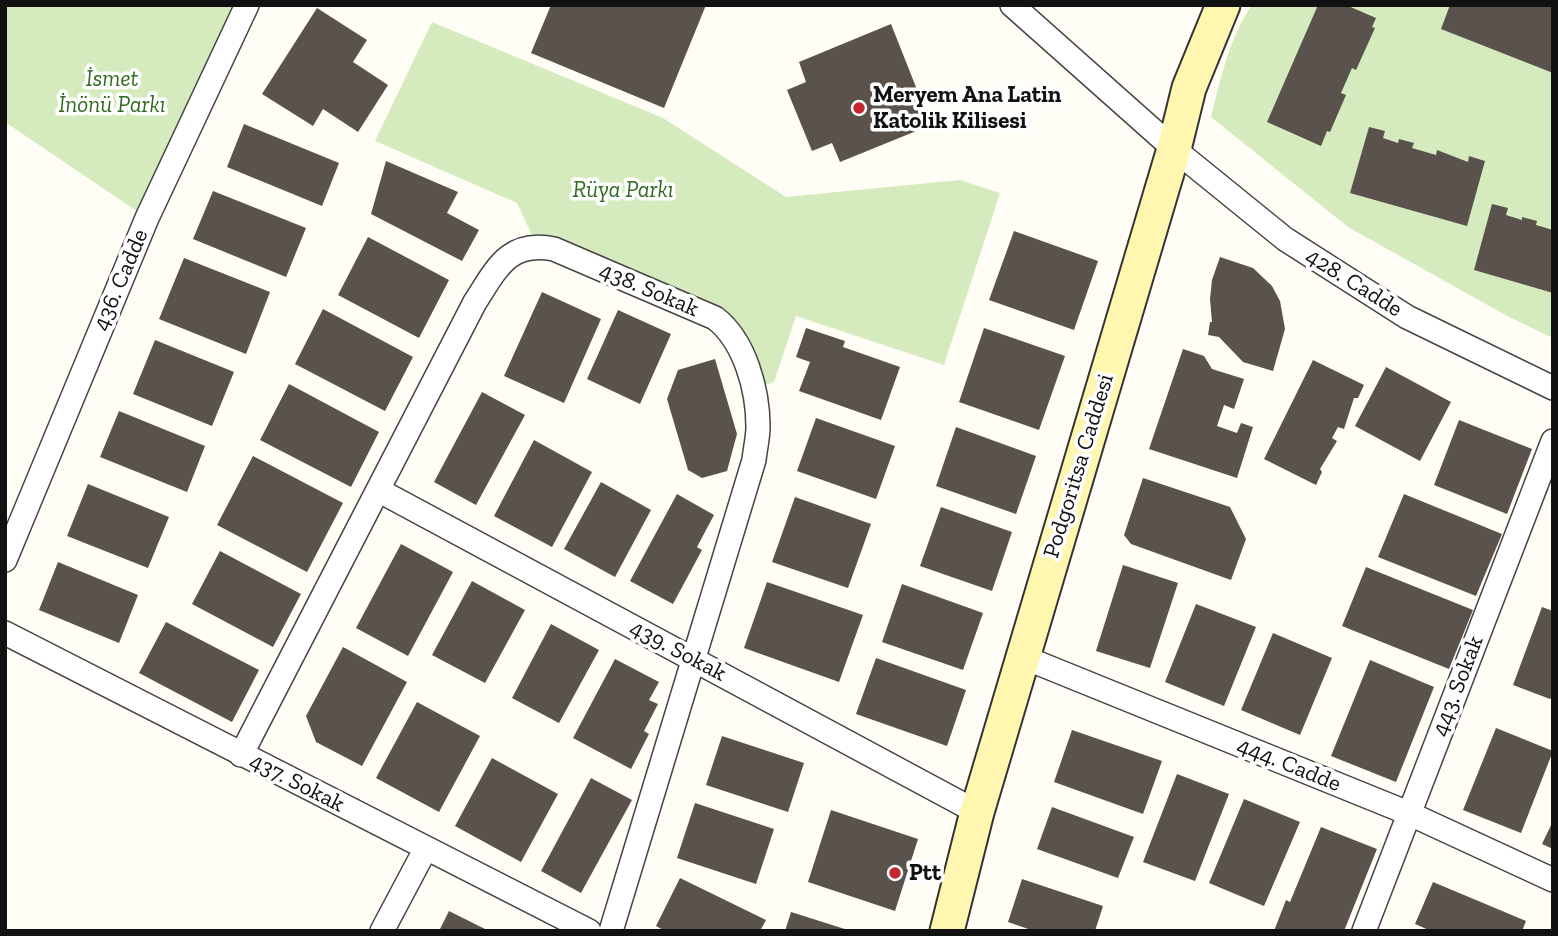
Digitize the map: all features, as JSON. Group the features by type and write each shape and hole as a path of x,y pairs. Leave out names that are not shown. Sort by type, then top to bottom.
{"main road":[{"name":"Podgoritsa Caddesi","path":"947,931 977,812 1174,149 1189,88 1223,5"}],"street":[{"name":"436. Cadde","path":"5,560 148,218 247,5"},
{"name":"428. Cadde","path":"1012,5 1174,149 1285,239 1407,317 1553,388"},
{"name":"438. Sokak","path":"242,755 475,302 495,271 510,256 524,248 537,246 554,249 715,318 726,326 739,349 753,389 758,430 754,460 611,931"},
{"name":"443. Sokak","path":"1364,931 1553,441"},
{"name":"439. Sokak","path":"378,490 977,812"},
{"name":"437. Sokak","path":"5,633 589,931"},
{"name":"444. Cadde","path":"1023,656 1408,813 1553,880"},
{"path":"383,931 426,848"}],"green space":[{"name":"İsmet İnönü Parkı","path":"5,5 247,5 147,218 5,122"},
{"path":"1252,5 1553,5 1553,338 1509,317 1348,227 1211,117 1222,73 1237,31"},
{"name":"Rüya Parkı","path":"432,22 663,118 786,197 960,180 1000,193 944,365 796,316 774,382 753,389 733,337 537,246 517,203 375,141"}],"building":[{"path":"551,5 706,5 664,108 531,53"},
{"path":"1318,5 1346,5 1376,18 1372,27 1375,28 1356,70 1352,68 1341,93 1346,95 1321,146 1267,122"},
{"path":"1450,5 1553,7 1553,73 1441,29"},
{"path":"317,8 367,40 353,62 388,85 358,132 323,109 313,126 262,94"},
{"name":"Meryem Ana Latin Katolik Kilisesi","path":"891,24 931,125 840,162 832,143 812,151 787,90 806,82 799,62"},
{"path":"244,124 339,163 322,206 227,167"},
{"path":"1369,127 1385,131 1383,138 1398,143 1399,139 1414,143 1412,148 1436,155 1437,150 1468,162 1469,156 1485,161 1467,226 1350,193"},
{"path":"386,161 458,192 447,213 479,230 462,261 371,214"},
{"path":"213,191 306,228 286,277 193,239"},
{"path":"1492,204 1508,208 1506,215 1537,221 1536,225 1553,230 1553,293 1474,270"},
{"path":"1014,231 1098,261 1074,330 989,300"},
{"path":"368,237 449,280 419,338 338,295"},
{"path":"1220,257 1253,268 1272,286 1280,301 1285,329 1273,371 1243,362 1219,337 1208,335 1212,322 1212,280"},
{"path":"184,258 270,292 246,354 159,319"},
{"path":"542,292 601,319 564,403 504,376"},
{"path":"323,309 413,357 385,411 295,364"},
{"path":"618,310 671,334 640,404 587,379"},
{"path":"806,328 845,341 843,347 900,367 881,420 799,391 810,362 796,357"},
{"path":"984,328 1065,356 1039,430 959,402"},
{"path":"155,340 234,372 212,426 133,394"},
{"path":"1183,349 1204,356 1212,369 1244,379 1234,409 1224,405 1217,426 1237,433 1241,423 1253,427 1237,478 1149,449"},
{"path":"715,359 737,434 727,471 702,478 688,470 667,399 678,370"},
{"path":"1313,360 1364,385 1358,398 1354,398 1344,429 1338,427 1332,438 1337,441 1320,469 1322,472 1316,485 1264,459"},
{"path":"1386,367 1451,402 1420,461 1355,426"},
{"path":"289,384 379,432 351,487 260,440"},
{"path":"482,392 525,415 476,505 434,482"},
{"path":"119,411 205,446 187,492 100,457"},
{"path":"816,418 895,446 876,499 797,471"},
{"path":"1459,420 1532,449 1507,514 1434,485"},
{"path":"956,427 1036,456 1016,514 936,486"},
{"path":"534,440 592,472 552,547 494,516"},
{"path":"253,456 343,503 307,572 217,525"},
{"path":"1143,478 1230,507 1246,539 1231,580 1131,544 1124,535"},
{"path":"601,482 651,510 615,577 564,549"},
{"path":"88,484 169,517 148,568 67,536"},
{"path":"677,494 714,515 697,547 702,550 673,604 630,581"},
{"path":"1404,494 1502,534 1476,596 1378,557"},
{"path":"795,497 871,524 848,588 772,562"},
{"path":"941,507 1012,532 992,591 920,566"},
{"path":"401,544 453,572 408,656 356,628"},
{"path":"220,551 301,594 273,647 192,604"},
{"path":"58,562 138,595 119,643 39,610"},
{"path":"1123,565 1178,583 1150,668 1096,651"},
{"path":"1366,567 1473,610 1449,669 1342,626"},
{"path":"472,581 525,610 485,683 432,655"},
{"path":"767,582 863,615 839,682 744,648"},
{"path":"902,584 983,613 963,670 882,642"},
{"path":"1196,604 1256,627 1224,706 1165,682"},
{"path":"1542,607 1553,611 1553,696 1550,699 1513,685"},
{"path":"166,622 259,670 232,722 139,673"},
{"path":"551,624 599,650 559,723 512,698"},
{"path":"1273,633 1332,658 1300,735 1241,710"},
{"path":"343,647 407,682 362,766 316,742 306,716"},
{"path":"876,658 966,690 947,746 856,714"},
{"path":"615,659 659,682 649,700 658,704 644,731 649,734 631,769 573,738"},
{"path":"1370,660 1434,687 1396,782 1331,756"},
{"path":"417,702 480,736 439,812 376,778"},
{"path":"1496,728 1553,751 1521,833 1463,810"},
{"path":"1072,730 1162,761 1143,814 1054,782"},
{"path":"722,736 804,763 788,812 706,785"},
{"path":"492,758 558,794 521,862 455,826"},
{"path":"1177,774 1229,794 1195,881 1143,862"},
{"path":"591,778 632,800 581,893 541,871"},
{"path":"1244,799 1300,822 1264,906 1209,883"},
{"path":"695,803 774,829 756,884 677,858"},
{"path":"1052,807 1134,837 1118,878 1037,849"},
{"path":"831,810 918,839 895,911 808,882"},
{"path":"1553,821 1553,849 1542,844"},
{"path":"1321,827 1377,849 1344,931 1274,931 1286,900 1290,902"},
{"path":"680,878 766,920 760,931 665,931 656,926"},
{"path":"1022,879 1103,906 1095,931 1034,931 1008,922"},
{"path":"1433,882 1526,921 1522,931 1431,931 1415,924"},
{"path":"449,911 489,931 439,931"},
{"path":"791,912 848,930 848,931 785,931"}],"place":[{"name":"Meryem Ana Latin Katolik Kilisesi","path":"859,108"},
{"name":"Ptt","path":"895,873"}]}
